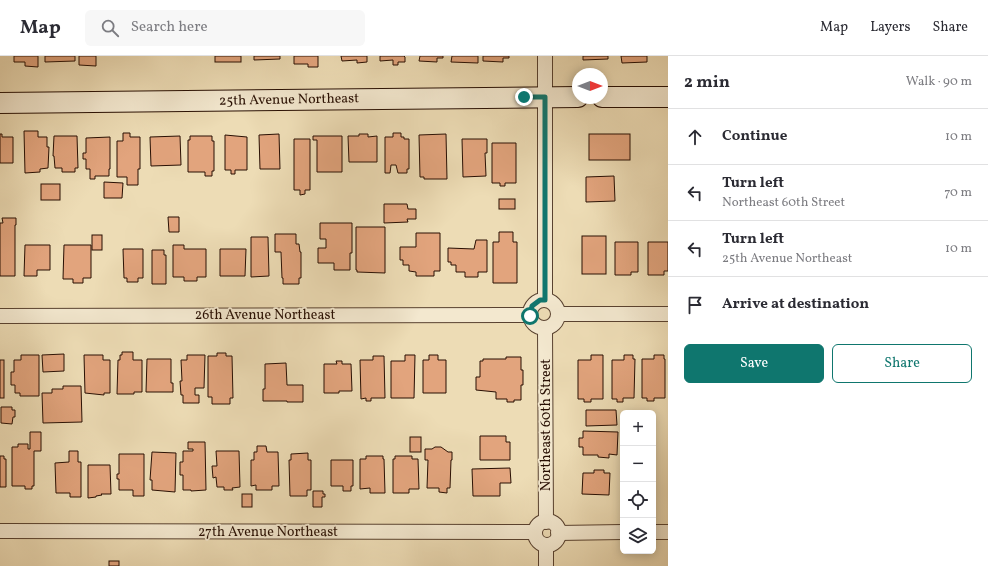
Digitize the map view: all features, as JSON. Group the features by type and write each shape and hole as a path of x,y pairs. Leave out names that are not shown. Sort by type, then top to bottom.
{"main road":[{"name":"25th Avenue Northeast","path":"0,103 572,97"},
{"path":"608,97 668,97"}],"street":[{"path":"545,56 545,300"},
{"path":"540,300 545,300 554,304 557,307 559,314 558,321 551,327 545,329 534,325 531,321 530,315 532,306 540,300"},
{"path":"559,314 668,314"},
{"name":"26th Avenue Northeast","path":"0,316 530,315"},
{"name":"Northeast 60th Street","path":"545,329 546,522"},
{"path":"546,522 552,522 558,533 555,542 546,544 538,541 535,532 540,523 546,522"},
{"name":"27th Avenue Northeast","path":"0,531 535,532"},
{"path":"558,533 620,532"},
{"path":"656,532 668,532"},
{"path":"546,544 546,566"}],"building":[{"path":"14,56 38,56 38,67 25,66 25,62 14,62"},
{"path":"45,56 75,56 75,61 45,62"},
{"path":"79,56 96,56 96,66 79,65"},
{"path":"215,56 241,56 241,62 215,62"},
{"path":"254,56 280,56 280,59 254,60"},
{"path":"294,56 318,56 318,67 308,67 308,64 294,64"},
{"path":"341,56 367,56 367,62 357,63 357,60 342,61"},
{"path":"380,56 404,56 405,62 398,62 398,65 393,65 393,60 380,61"},
{"path":"420,56 443,56 443,58 437,58 437,62 419,61"},
{"path":"452,56 478,56 478,63 451,62"},
{"path":"483,56 509,56 509,58 503,58 503,62 483,61"},
{"path":"583,56 608,56 608,59 583,60"},
{"path":"621,56 647,56 647,62 622,63"},
{"path":"24,131 38,131 38,137 47,137 47,147 49,147 48,168 40,169 40,172 25,173"},
{"path":"123,133 130,133 130,137 140,137 140,169 138,169 138,185 127,185 127,177 117,177 117,141 123,141"},
{"path":"393,133 401,133 401,137 404,137 404,139 409,139 409,169 407,169 407,173 398,173 396,165 391,165 390,173 385,173 385,137 393,137"},
{"path":"0,134 2,134 2,137 13,137 13,163 0,163"},
{"path":"279,134 280,169 260,169 259,135"},
{"path":"359,134 368,134 368,137 377,136 377,162 349,162 348,136 359,136"},
{"path":"446,134 447,179 424,179 424,177 420,177 419,135"},
{"path":"589,134 630,134 630,160 589,160"},
{"path":"225,135 247,137 247,170 235,170 235,174 231,174 231,170 225,170"},
{"path":"54,136 77,136 78,168 75,168 75,172 62,172 62,168 55,168 53,156"},
{"path":"180,136 181,165 151,166 150,137"},
{"path":"190,136 212,136 212,141 214,141 214,171 212,171 212,176 205,176 205,172 188,172 188,140 190,140"},
{"path":"313,136 342,136 342,172 317,172 317,140 313,140"},
{"path":"110,137 109,176 95,176 95,179 90,179 90,169 86,169 86,159 83,159 83,153 86,153 86,138"},
{"path":"294,139 310,139 310,190 305,190 305,194 300,195 300,190 294,190"},
{"path":"462,139 487,139 487,153 485,153 486,176 463,177"},
{"path":"492,143 516,143 516,183 505,183 505,186 500,186 500,183 492,183"},
{"path":"614,176 615,201 586,202 586,177"},
{"path":"104,182 123,183 122,198 104,198"},
{"path":"41,184 60,184 60,200 41,200"},
{"path":"499,199 515,199 515,209 499,209"},
{"path":"384,204 407,204 408,209 416,209 416,219 407,219 408,222 384,223"},
{"path":"168,217 179,217 179,232 169,232"},
{"path":"2,218 16,218 15,276 0,276 0,223 3,223"},
{"path":"320,223 352,223 352,253 350,253 350,270 334,270 334,263 318,263 318,248 326,248 326,239 320,239"},
{"path":"356,227 385,227 385,273 357,272"},
{"path":"499,232 513,232 513,242 517,242 517,283 493,283 493,242 499,242"},
{"path":"416,233 440,233 440,271 434,271 434,276 416,276 416,272 409,271 409,265 403,265 403,260 400,260 400,247 416,247"},
{"path":"275,234 296,234 296,244 299,244 301,252 301,278 299,278 299,284 283,284 281,252 275,252"},
{"path":"92,235 102,235 102,250 92,250"},
{"path":"582,236 606,236 606,274 582,274"},
{"path":"251,237 268,237 269,276 251,277"},
{"path":"476,240 487,240 487,272 478,272 478,277 465,277 465,272 456,272 456,265 451,265 451,262 448,262 448,248 474,249"},
{"path":"615,242 638,242 638,272 631,272 631,275 615,275"},
{"path":"648,242 668,242 668,271 664,271 664,275 648,275"},
{"path":"25,245 50,245 50,270 37,270 37,276 24,276"},
{"path":"64,245 91,245 91,278 83,278 83,283 73,283 73,279 63,279"},
{"path":"173,245 184,245 184,249 206,249 206,277 197,277 197,281 184,281 184,277 173,277"},
{"path":"123,249 143,249 143,278 138,278 138,282 127,282 127,278 124,278"},
{"path":"220,249 246,249 245,276 220,276"},
{"path":"152,250 164,250 164,255 166,255 166,284 152,284"},
{"path":"122,352 133,352 133,360 142,360 142,392 134,392 134,394 117,394 118,360 120,360 120,355 122,355"},
{"path":"217,353 226,353 226,356 232,356 233,398 230,398 230,404 212,404 212,397 208,397 208,356 217,356"},
{"path":"64,354 64,371 43,372 42,355"},
{"path":"21,355 39,355 39,396 20,396 20,393 15,393 15,385 11,385 11,372 14,372 14,360 21,360"},
{"path":"84,355 103,355 103,360 110,360 110,393 104,393 104,395 85,393"},
{"path":"187,355 205,355 204,388 195,388 195,395 199,395 199,403 183,403 183,395 181,395 181,360 187,360"},
{"path":"405,355 415,355 414,398 391,398 391,361 405,361"},
{"path":"429,355 438,355 438,360 446,360 446,393 423,393 423,360 429,360"},
{"path":"591,355 603,355 603,399 591,399 591,402 584,402 584,399 578,399 578,360 591,360"},
{"path":"624,355 633,355 633,359 635,359 634,398 623,398 623,402 617,402 617,399 612,399 612,360 624,360"},
{"path":"654,355 664,355 665,398 654,398 654,401 647,401 647,398 642,398 642,359 654,359"},
{"path":"373,356 384,356 385,398 371,398 371,401 366,401 366,398 361,399 360,360 373,360"},
{"path":"506,357 521,357 523,385 521,385 521,400 514,400 514,402 507,402 507,399 496,399 496,392 476,390 476,377 480,377 480,361 483,361 483,359 506,359"},
{"path":"147,359 171,359 171,383 173,383 173,392 146,392"},
{"path":"0,360 4,360 4,398 0,398"},
{"path":"336,361 342,361 342,364 351,364 352,391 324,393 324,364 337,364"},
{"path":"286,363 287,385 303,385 303,402 263,401 263,389 265,389 265,364"},
{"path":"63,386 81,386 82,422 43,423 42,393 52,393 52,389 63,389"},
{"path":"1,407 12,407 12,410 15,410 15,417 13,417 12,424 1,423"},
{"path":"586,410 616,410 617,425 586,426"},
{"path":"583,431 618,432 617,455 609,454 609,458 598,457 598,455 583,455 583,447 579,447 579,438 583,438"},
{"path":"30,432 41,432 41,451 34,451 34,486 32,486 32,489 25,489 25,486 12,486 12,447 18,447 18,444 28,444 28,449 30,449"},
{"path":"480,436 506,436 506,442 510,442 510,460 480,460"},
{"path":"410,437 421,437 421,452 410,452"},
{"path":"188,442 205,442 206,490 183,490 183,475 180,475 180,462 183,462 183,451 193,451 193,449 188,449"},
{"path":"257,446 266,446 267,452 278,452 279,486 272,486 272,490 256,490 256,485 251,486 251,460 254,460 254,452 257,452"},
{"path":"435,447 441,447 448,452 452,452 450,488 447,488 447,493 439,492 439,488 427,488 428,460 425,460 425,449 432,449"},
{"path":"69,451 78,451 78,462 81,462 81,497 70,497 70,493 56,493 55,463 69,462"},
{"path":"216,451 239,451 240,487 232,488 233,490 224,490 224,487 217,487 216,477 213,478 212,466 217,466"},
{"path":"152,452 176,453 175,492 152,490 152,480 150,480"},
{"path":"308,453 308,460 311,460 311,490 307,490 307,496 290,496 289,460 291,460 291,454"},
{"path":"119,454 144,454 144,496 133,496 133,490 119,490 119,479 117,479 117,474 119,474"},
{"path":"0,456 4,456 4,459 6,459 6,487 0,487"},
{"path":"366,456 383,456 385,493 370,493 370,488 360,489 360,459 366,459"},
{"path":"395,456 412,456 412,459 418,459 419,489 409,489 409,493 393,493 393,459 395,459"},
{"path":"331,460 353,460 353,486 351,486 351,491 343,491 343,486 331,486"},
{"path":"88,465 110,465 111,494 101,494 102,495 88,498"},
{"path":"510,468 511,483 500,483 500,496 473,496 472,469"},
{"path":"594,470 604,470 604,473 610,473 609,495 582,494 583,473 594,473"},
{"path":"313,491 323,491 323,494 325,494 325,497 322,497 322,507 313,507"},
{"path":"242,494 252,494 252,507 242,507"},
{"path":"109,561 119,561 119,566 109,566"}],"route":[{"path":"524,97 545,97 545,300 540,300 532,306 530,316"}]}
